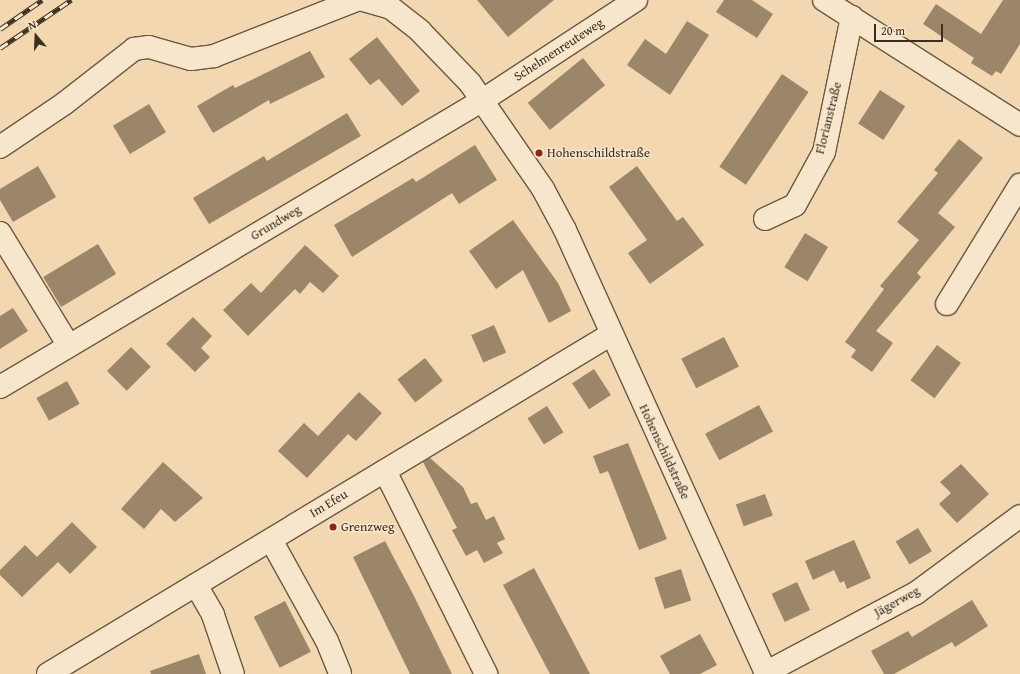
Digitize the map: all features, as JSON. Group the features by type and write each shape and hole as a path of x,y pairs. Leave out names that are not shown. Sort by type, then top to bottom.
{"street":[{"path":"0,147 65,103 134,49 149,47 191,59 214,56 356,0"},
{"name":"Hohenschildstraße","path":"363,0 391,8 420,31 483,100 558,216 610,335 765,673"},
{"name":"Schelmenreuteweg","path":"483,100 636,0"},
{"path":"824,0 1016,115"},
{"name":"Florianstraße","path":"765,219 796,205 824,152 852,17"},
{"name":"Grundweg","path":"0,387 483,100"},
{"path":"948,304 1020,185"},
{"path":"0,233 69,346"},
{"name":"Im Efeu","path":"48,674 592,343 610,335"},
{"path":"385,470 486,674"},
{"name":"Jägerweg","path":"765,673 916,592 1020,516"},
{"path":"270,540 327,641 340,674"},
{"path":"196,585 213,615 233,674"}],"building":[{"path":"477,0 554,0 508,37"},
{"path":"724,0 752,0 773,14 757,38 716,12"},
{"path":"1003,0 1020,0 1020,44 1001,74 996,71 992,76 971,63 974,58 923,24 936,4 981,34"},
{"path":"687,21 709,35 670,95 627,65 645,39 666,54"},
{"path":"377,37 420,91 402,106 379,79 370,85 349,59"},
{"path":"310,51 325,77 270,104 269,100 213,133 197,106 233,85 235,88"},
{"path":"583,58 605,85 550,130 528,103"},
{"path":"782,74 809,92 746,185 719,167"},
{"path":"880,90 905,106 883,140 858,124"},
{"path":"149,104 166,132 130,154 113,126"},
{"path":"347,113 361,136 209,224 193,198 264,156 267,161"},
{"path":"959,139 983,158 938,213 955,227 917,273 921,277 876,331 893,343 872,372 851,357 856,350 845,342 884,289 880,286 919,240 897,222 938,173 934,170"},
{"path":"475,145 497,180 459,204 452,193 352,257 334,225 413,178 416,182"},
{"path":"38,166 56,197 13,222 0,200 0,189"},
{"path":"637,166 677,221 683,217 704,245 650,284 628,253 647,240 609,187"},
{"path":"513,220 558,283 571,311 549,323 523,270 496,289 469,251"},
{"path":"805,233 828,247 808,281 784,267"},
{"path":"98,244 116,274 61,307 43,277"},
{"path":"305,245 339,276 323,293 310,282 300,294 295,289 248,336 223,310 251,283 261,293"},
{"path":"13,308 28,331 0,349 0,316"},
{"path":"193,317 212,336 201,348 210,357 195,372 166,344"},
{"path":"494,325 506,352 483,363 471,335"},
{"path":"724,337 739,366 696,388 681,359"},
{"path":"937,345 961,363 934,398 911,380"},
{"path":"131,347 151,367 127,391 107,371"},
{"path":"425,358 443,381 415,402 397,380"},
{"path":"594,369 611,395 589,409 572,383"},
{"path":"67,381 80,404 49,421 36,398"},
{"path":"359,392 382,413 356,441 348,434 307,478 278,451 304,423 318,436"},
{"path":"759,405 773,431 719,460 705,434"},
{"path":"547,406 563,432 544,444 527,418"},
{"path":"628,443 667,539 639,550 608,471 600,474 593,456"},
{"path":"430,458 463,487 471,504 477,502 486,520 494,516 505,539 497,543 503,553 484,563 477,550 466,556 452,530 457,528 423,462"},
{"path":"163,462 203,498 175,522 161,509 144,529 121,509"},
{"path":"961,464 989,494 957,523 939,504 951,493 940,482"},
{"path":"765,494 773,516 744,526 736,505"},
{"path":"72,522 97,547 70,574 58,562 22,597 0,575 0,570 25,545 37,557"},
{"path":"918,528 932,551 910,565 896,541"},
{"path":"854,540 871,578 847,589 844,581 840,583 834,570 813,580 805,561"},
{"path":"385,541 452,674 410,674 353,557"},
{"path":"534,568 590,674 550,674 503,585"},
{"path":"681,569 691,600 665,609 654,578"},
{"path":"797,582 810,610 785,622 772,594"},
{"path":"972,600 988,626 955,647 952,642 894,674 884,674 871,651 908,631 912,637"},
{"path":"285,601 311,652 280,668 254,617"},
{"path":"700,634 717,665 700,674 670,674 660,656"},
{"path":"199,654 206,674 151,674 150,671"}],"railway":[{"path":"0,29 42,0"},
{"path":"0,48 71,0"}],"place":[{"name":"Hohenschildstraße","path":"539,153"},
{"name":"Grenzweg","path":"333,527"}]}
